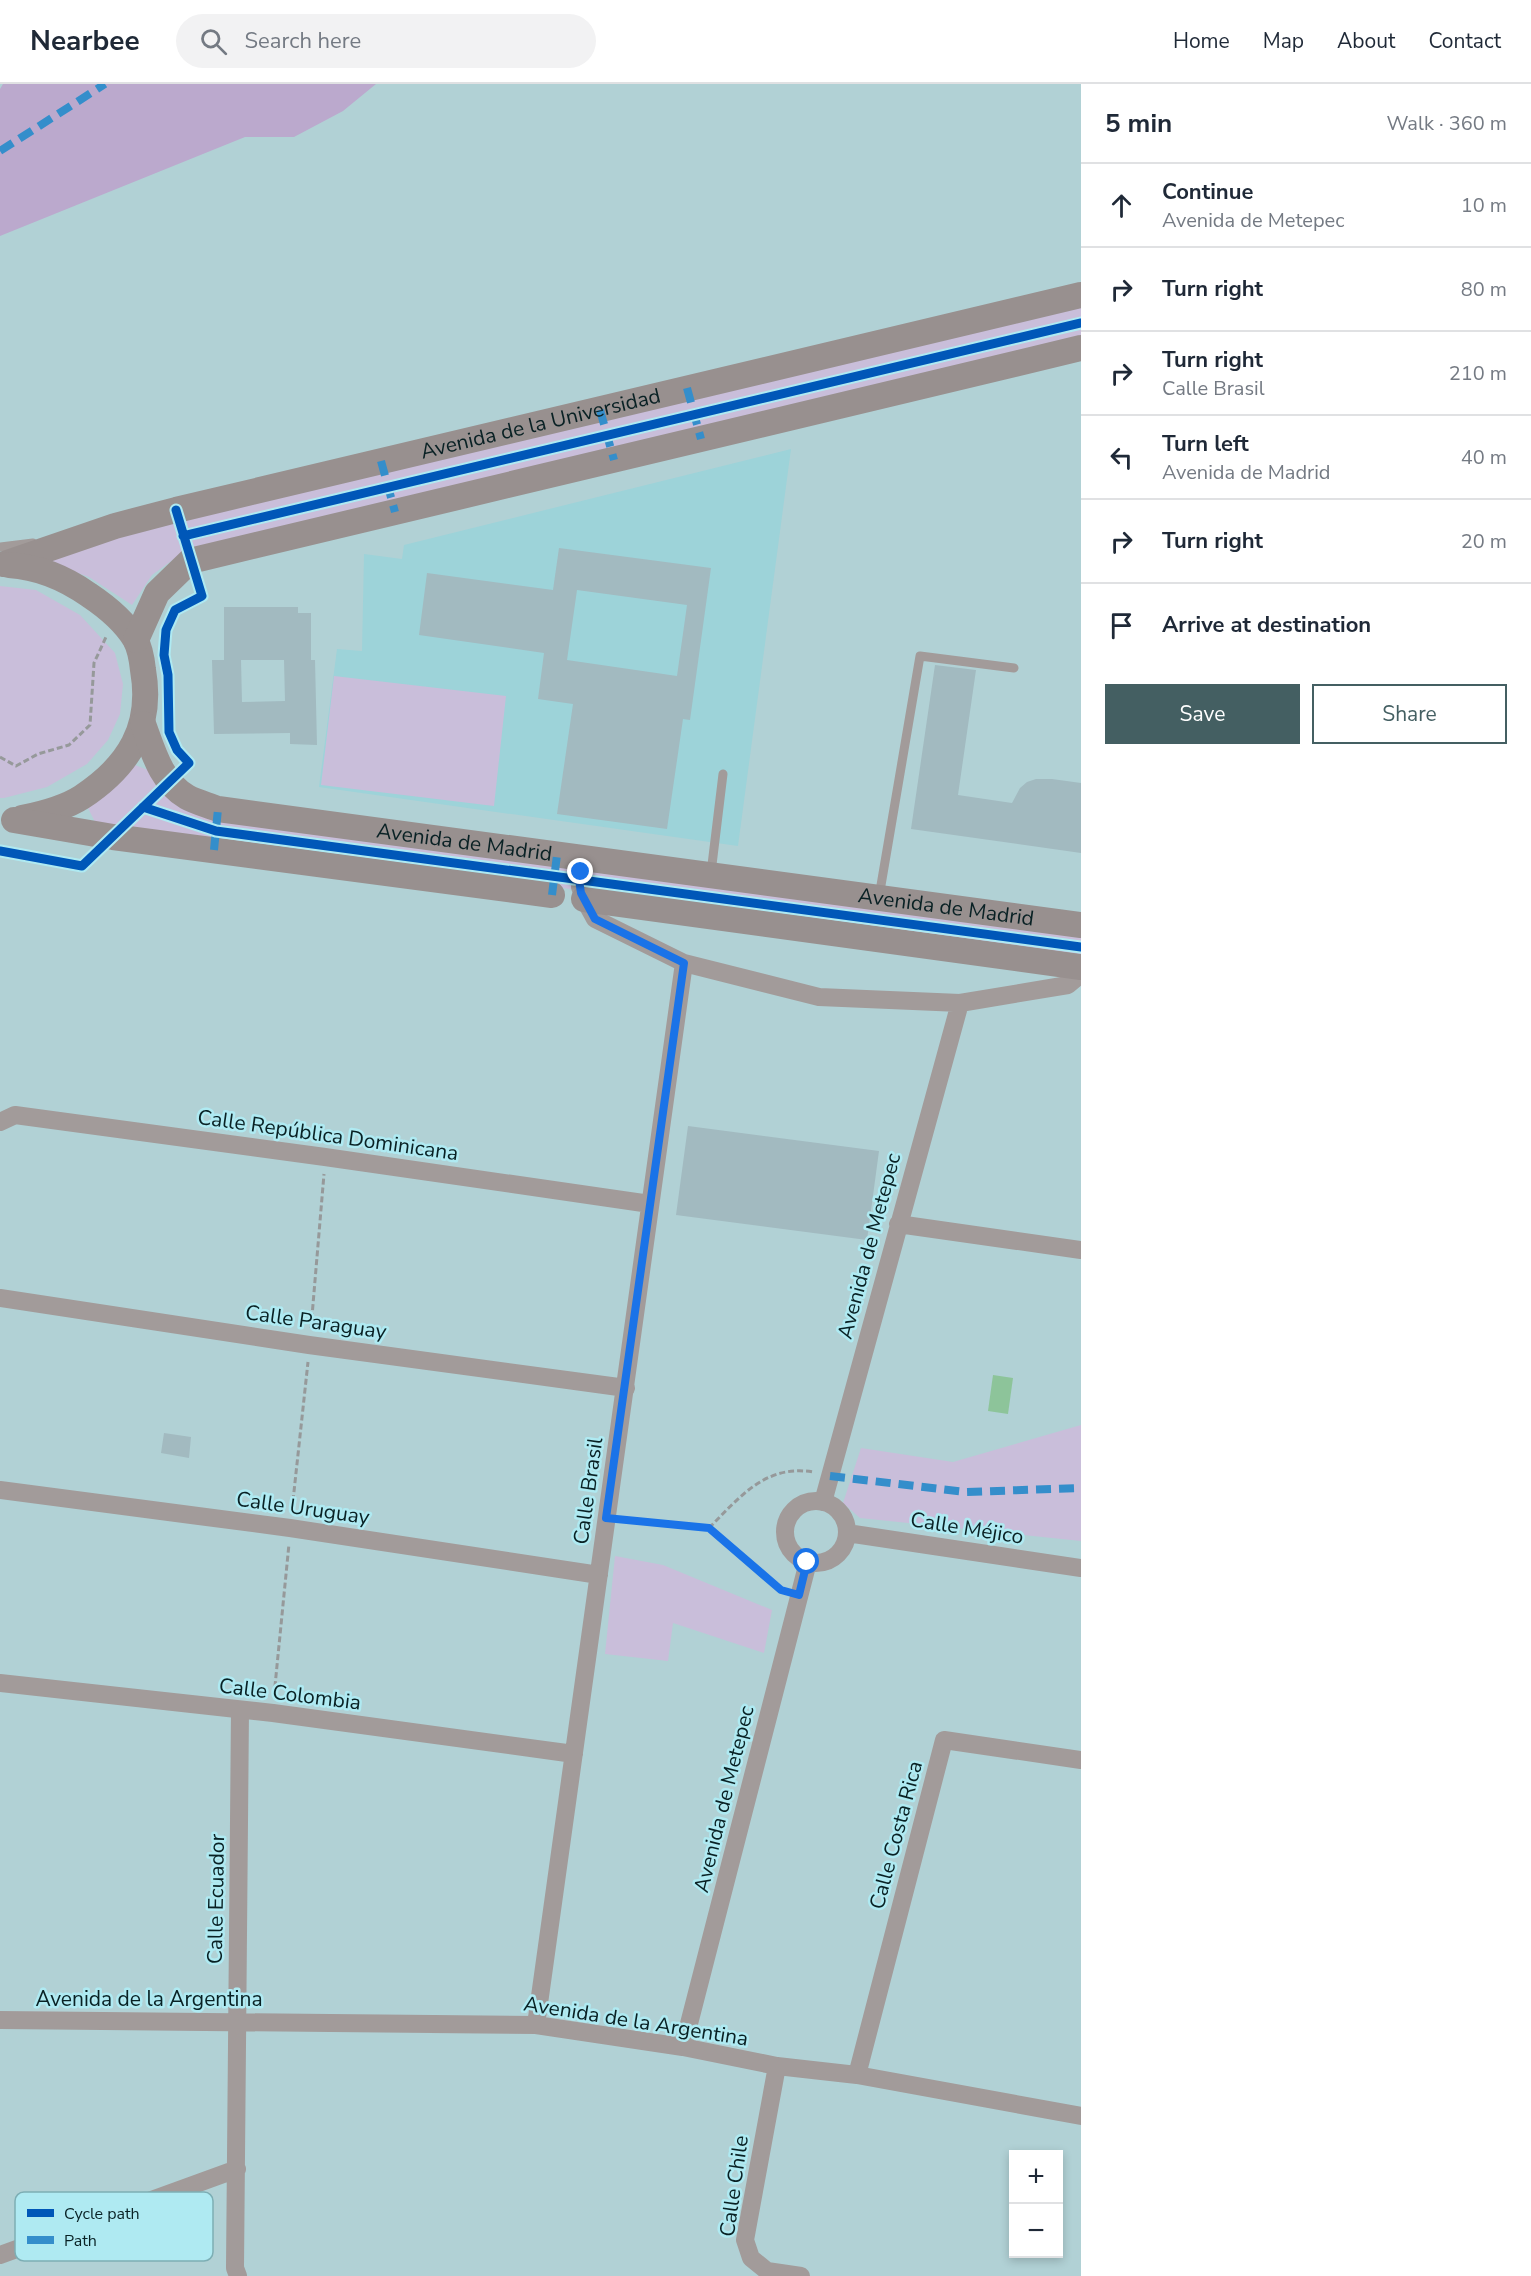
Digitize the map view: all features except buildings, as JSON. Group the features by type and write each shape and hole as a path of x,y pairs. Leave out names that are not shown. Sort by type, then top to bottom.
{"street":[{"name":"Avenida de la Universidad","path":"1,558 115,526 302,480 1081,295"},
{"path":"136,640 157,593 190,561 1081,348"},
{"path":"1,558 47,572 77,586 107,607 136,640 146,698 143,724 130,751 117,768 81,798 45,813 7,820"},
{"name":"Avenida de Madrid","path":"143,724 168,782 187,797 218,809 1081,926"},
{"name":"Avenida de Madrid","path":"7,820 113,837 1081,967"},
{"path":"590,859 581,872 579,880 584,899 595,919 684,963 819,997 960,1003 1068,985 1081,974"},
{"name":"Calle Brasil","path":"536,2025 684,963"},
{"name":"Avenida de Metepec","path":"822,1502 960,1003"},
{"name":"Calle República Dominicana","path":"0,1122 15,1115 650,1204"},
{"path":"898,1224 1081,1250"},
{"name":"Calle Paraguay","path":"0,1298 309,1345 626,1388"},
{"name":"Calle Uruguay","path":"0,1490 290,1528 598,1575"},
{"path":"812,1501 832,1506 840,1513 847,1533 845,1542 834,1557 817,1563 807,1562 790,1550 784,1529 793,1510 812,1501"},
{"name":"Calle Méjico","path":"847,1533 1081,1568"},
{"name":"Avenida de Metepec","path":"683,2047 807,1562"},
{"name":"Calle Colombia","path":"0,1683 273,1713 574,1754"},
{"name":"Calle Ecuador","path":"236,2272 240,1710"},
{"name":"Calle Costa Rica","path":"857,2075 944,1740 1081,1760"},
{"name":"Avenida de la Argentina","path":"0,2020 536,2025 683,2047 777,2066 857,2075 1081,2116"},
{"name":"Calle Chile","path":"777,2066 745,2240 751,2258 767,2271 801,2276"},
{"path":"174,2192 237,2169"},
{"path":"0,2255 15,2250"}],"lane":[{"path":"879,898 920,656 1014,668"},
{"path":"711,875 723,774"}],"path":[{"path":"0,757 16,766 38,754 69,745 90,725 94,663 110,630"},
{"path":"273,1713 325,1157"},
{"path":"709,1528 757,1482 773,1475 798,1471 830,1476"},
{"path":"606,1518 709,1528 781,1590 799,1595"}],"shaded area":[{"path":"3,84 376,84 343,111 294,137 245,137 0,236 0,89"},
{"path":"1081,305 1081,340 174,559 152,575 132,605 89,577 33,557"},
{"path":"791,449 738,846 319,787 337,649 362,651 364,554 402,559 404,545"},
{"path":"0,586 36,590 80,615 115,653 123,684 120,714 108,740 87,764 47,787 4,798 0,798"},
{"path":"334,676 506,696 494,806 321,785"},
{"path":"135,765 148,770 168,796 1081,935 1081,957 97,826 87,806"},
{"path":"993,1375 1013,1378 1008,1414 988,1411"},
{"path":"1081,1425 1081,1541 860,1518 843,1503 861,1448 953,1462"},
{"path":"615,1556 663,1565 772,1610 764,1653 673,1623 668,1661 605,1654"}],"marked path":[{"path":"0,151 105,84"},
{"path":"687,388 701,439"},
{"path":"600,410 614,460"},
{"path":"381,461 395,512"},
{"path":"214,850 218,809"},
{"path":"552,895 557,855"},
{"path":"830,1476 966,1492 1081,1488"}],"cycle path":[{"path":"183,536 1081,323"},
{"path":"0,851 82,866 189,763 177,750 169,732 168,675 164,655 166,630 175,610 202,596 176,510"},
{"path":"143,807 216,831 1081,947"}],"route":[{"path":"581,872 579,880 581,893 595,919 684,963 606,1518 709,1528 781,1590 799,1595 807,1562"}]}
